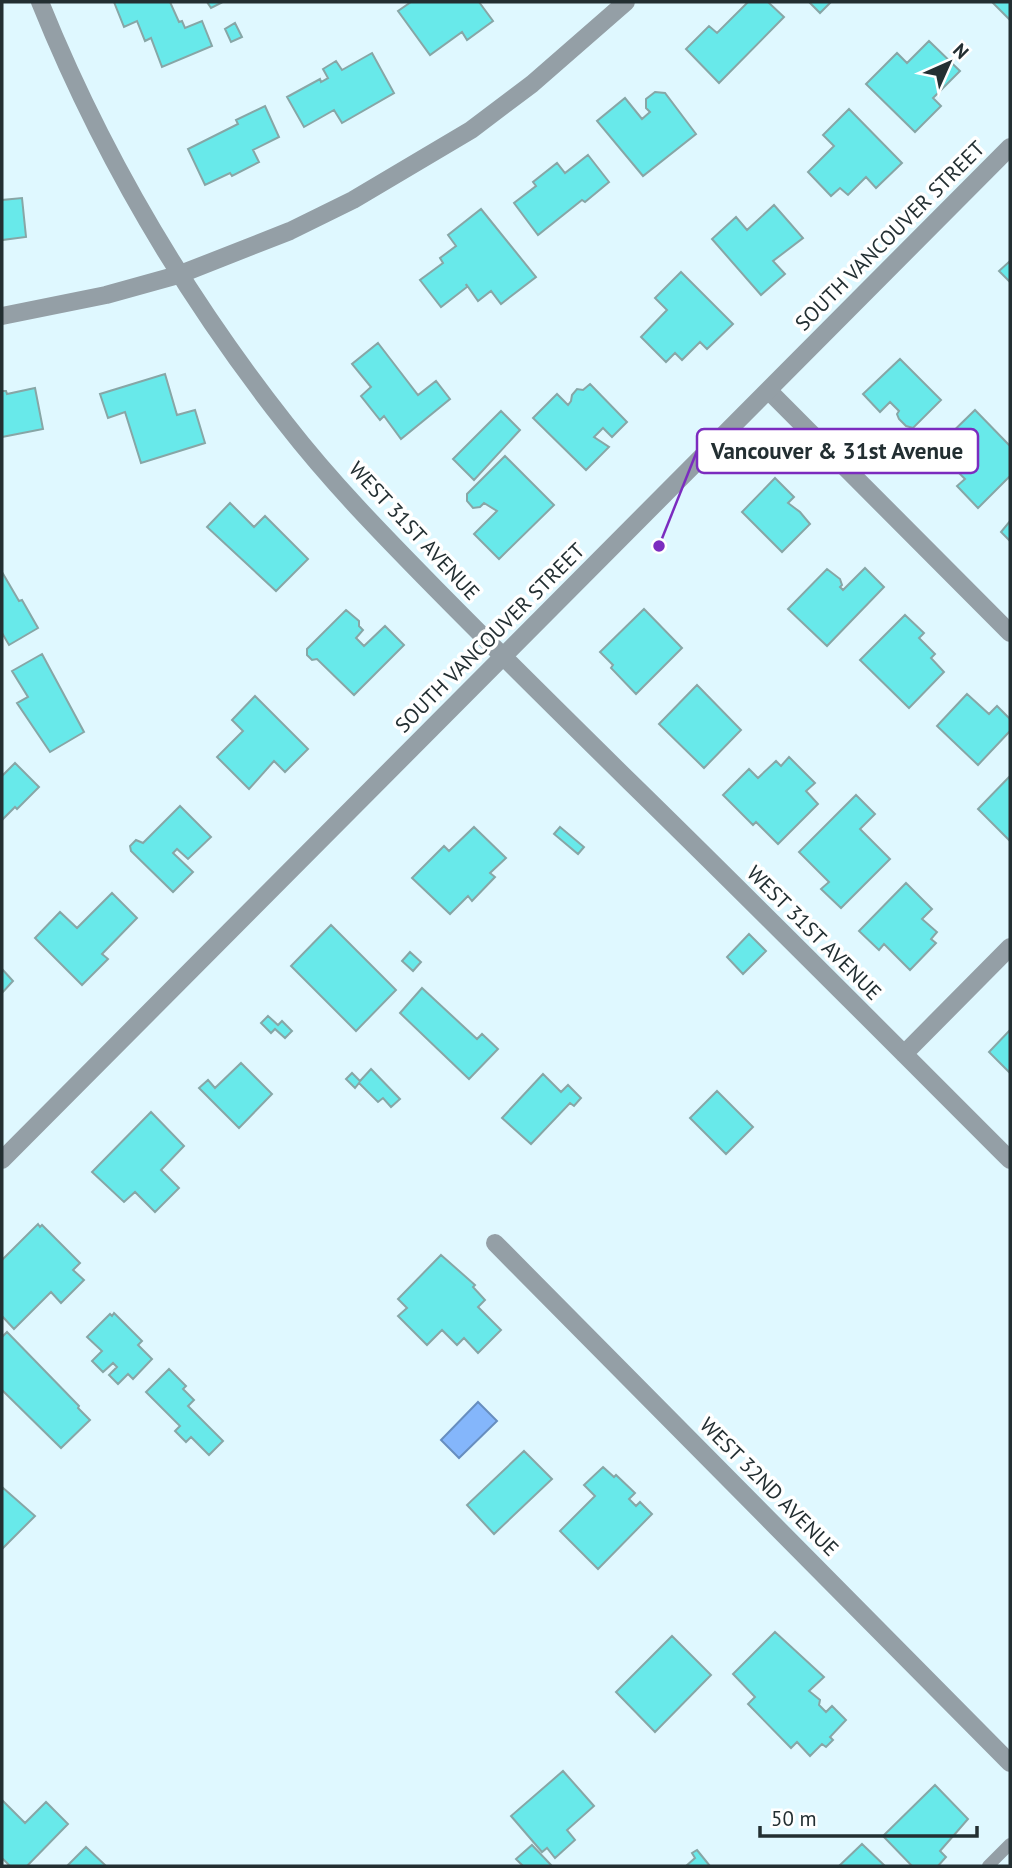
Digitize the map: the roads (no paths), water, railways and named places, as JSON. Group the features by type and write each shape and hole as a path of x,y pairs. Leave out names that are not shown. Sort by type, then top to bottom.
{"street":[{"name":"WEST 31ST AVENUE","path":"40,2 83,103 116,169 178,275 230,351 288,426 393,544 504,657 1010,1160"},
{"path":"2,316 106,295 178,275 290,231 353,200 471,130 532,84 626,2"},
{"name":"SOUTH VANCOUVER STREET","path":"2,1160 1010,147"},
{"path":"769,391 1010,633"},
{"path":"904,1054 1010,947"},
{"name":"WEST 32ND AVENUE","path":"495,1243 1010,1763"}],"lane":[{"path":"988,1866 1010,1844"}],"water":[{"path":"478,1402 497,1421 459,1458 441,1440"}],"place":[{"name":"Vancouver & 31st Avenue","path":"659,546"}]}
